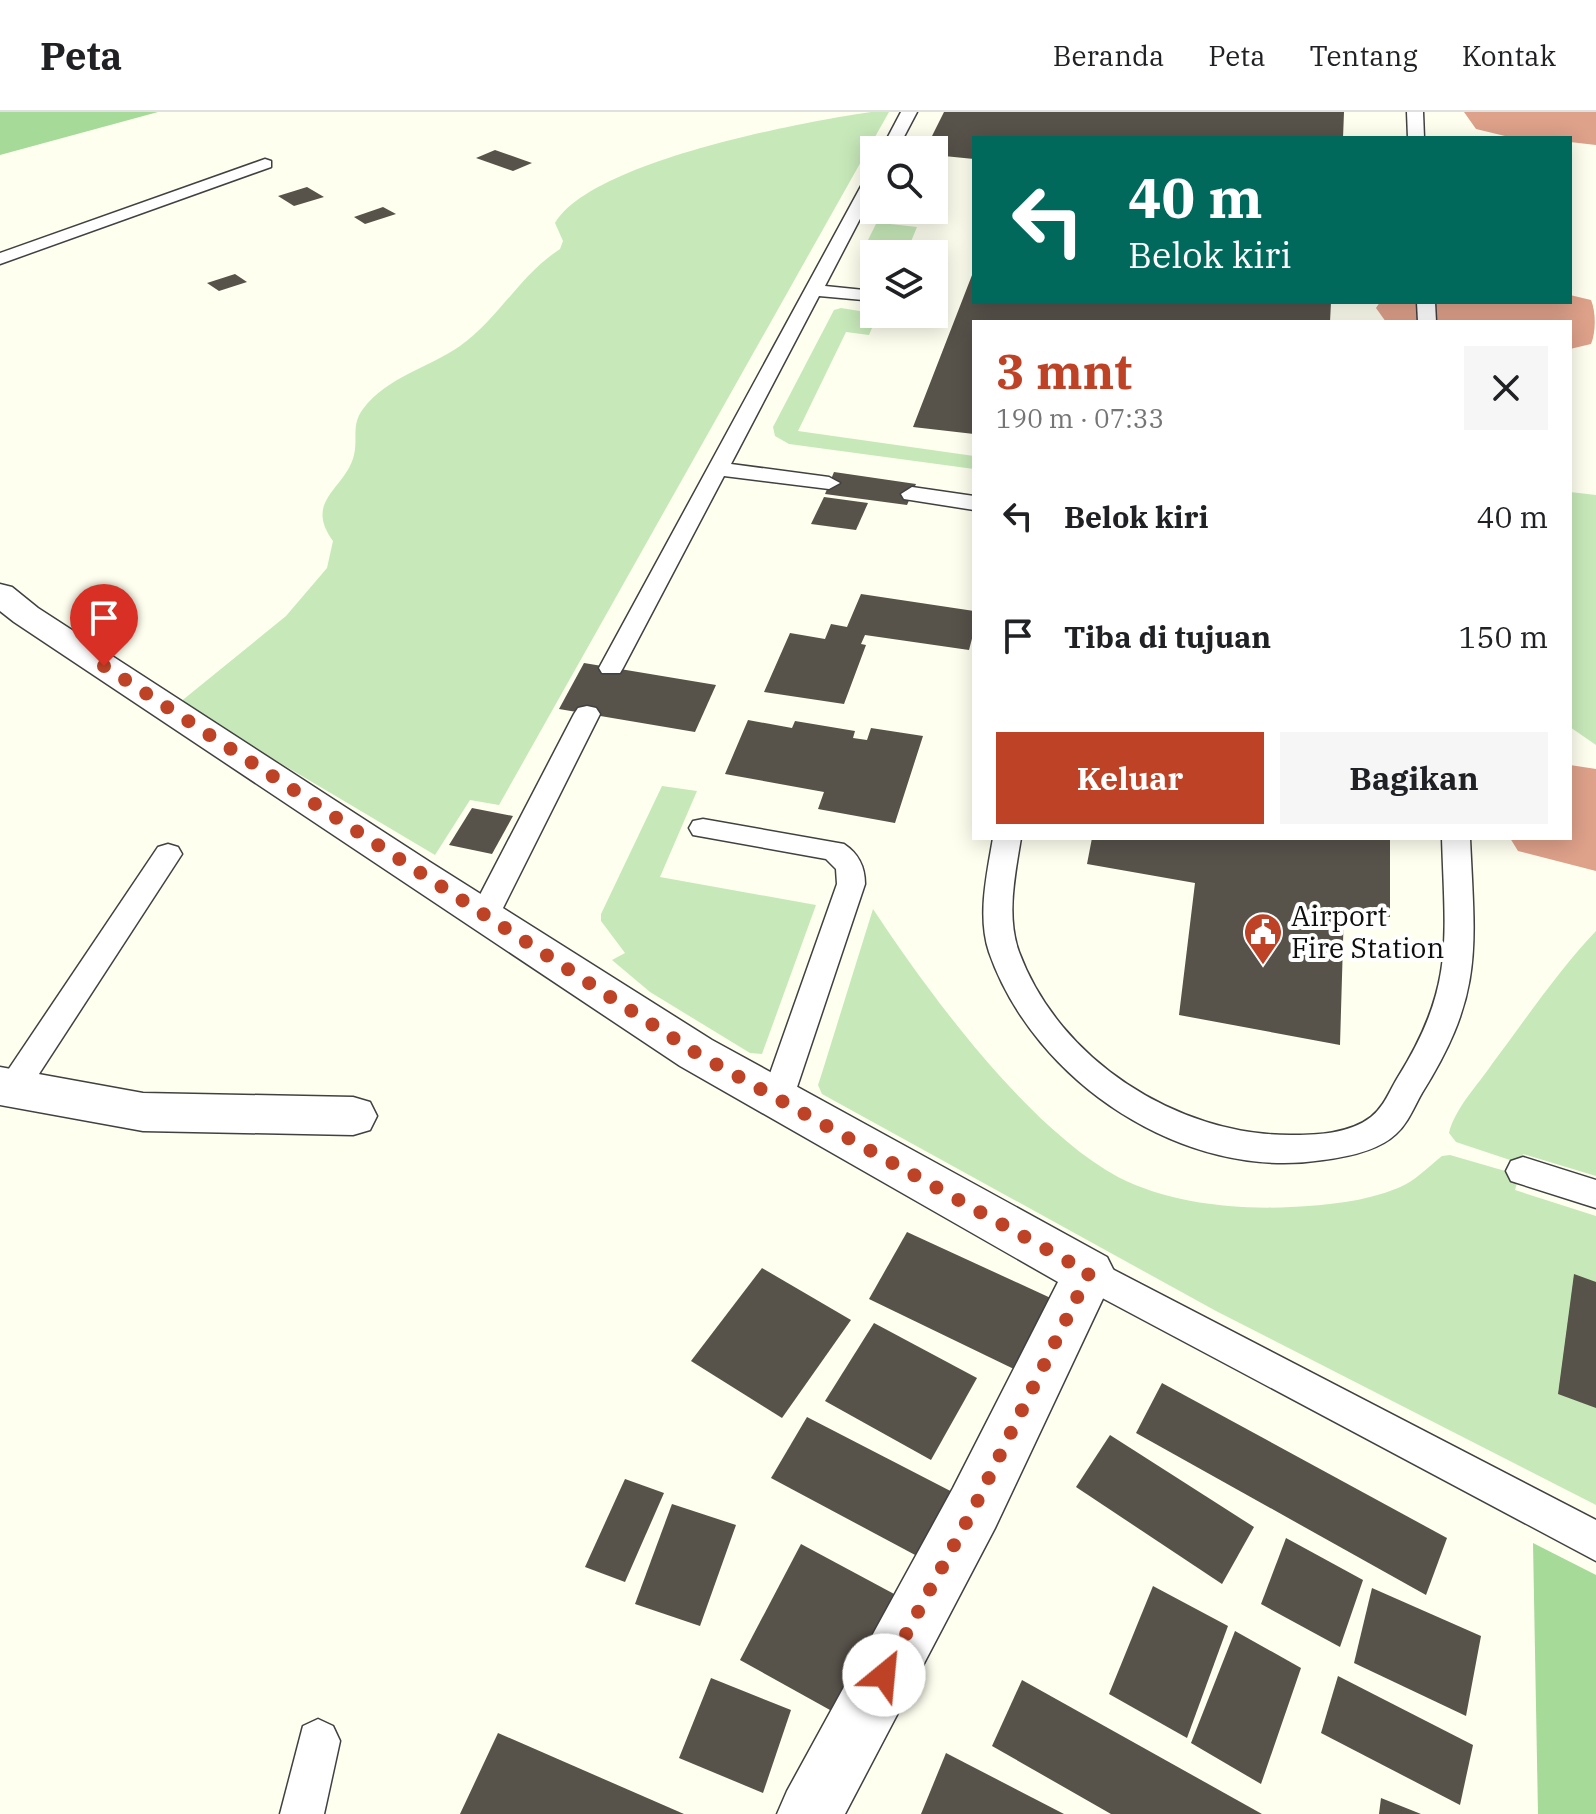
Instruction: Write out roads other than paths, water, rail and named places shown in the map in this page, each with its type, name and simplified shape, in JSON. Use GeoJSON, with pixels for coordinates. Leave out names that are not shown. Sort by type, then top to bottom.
{"type":"FeatureCollection","features":[{"type":"Feature","properties":{"kind":"street"},"geometry":{"type":"LineString","coordinates":[[9,615],[696,1053],[1089,1273],[974,1508],[810,1814]]}},
{"type":"Feature","properties":{"kind":"street"},"geometry":{"type":"LineString","coordinates":[[6,1087],[143,1112],[353,1116]]}},
{"type":"Feature","properties":{"kind":"lane"},"geometry":{"type":"LineString","coordinates":[[896,136],[909,112]]}},
{"type":"Feature","properties":{"kind":"lane"},"geometry":{"type":"LineString","coordinates":[[1415,112],[1416,136]]}},
{"type":"Feature","properties":{"kind":"lane"},"geometry":{"type":"LineString","coordinates":[[0,259],[265,164]]}},
{"type":"Feature","properties":{"kind":"lane"},"geometry":{"type":"LineString","coordinates":[[611,668],[860,203]]}},
{"type":"Feature","properties":{"kind":"lane"},"geometry":{"type":"LineString","coordinates":[[814,290],[860,295]]}},
{"type":"Feature","properties":{"kind":"lane"},"geometry":{"type":"LineString","coordinates":[[718,469],[829,483]]}},
{"type":"Feature","properties":{"kind":"lane"},"geometry":{"type":"LineString","coordinates":[[912,494],[972,503]]}},
{"type":"Feature","properties":{"kind":"lane"},"geometry":{"type":"LineString","coordinates":[[484,916],[587,714]]}},
{"type":"Feature","properties":{"kind":"lane"},"geometry":{"type":"LineString","coordinates":[[703,828],[834,851],[845,857],[852,870],[851,884],[777,1099]]}},
{"type":"Feature","properties":{"kind":"lane"},"geometry":{"type":"LineString","coordinates":[[1007,840],[997,905],[1003,949],[1020,991],[1057,1042],[1115,1092],[1164,1124],[1215,1142],[1277,1152],[1337,1146],[1383,1126],[1428,1060],[1447,1015],[1459,966],[1456,840]]}},
{"type":"Feature","properties":{"kind":"lane"},"geometry":{"type":"LineString","coordinates":[[6,1087],[168,854]]}},
{"type":"Feature","properties":{"kind":"lane"},"geometry":{"type":"LineString","coordinates":[[1523,1171],[1596,1194]]}},
{"type":"Feature","properties":{"kind":"lane"},"geometry":{"type":"LineString","coordinates":[[1089,1273],[1596,1541]]}},
{"type":"Feature","properties":{"kind":"lane"},"geometry":{"type":"LineString","coordinates":[[302,1814],[318,1741]]}},
{"type":"Feature","properties":{"kind":"place","name":"Airport Fire Station"},"geometry":{"type":"Point","coordinates":[1263,966]}}]}
